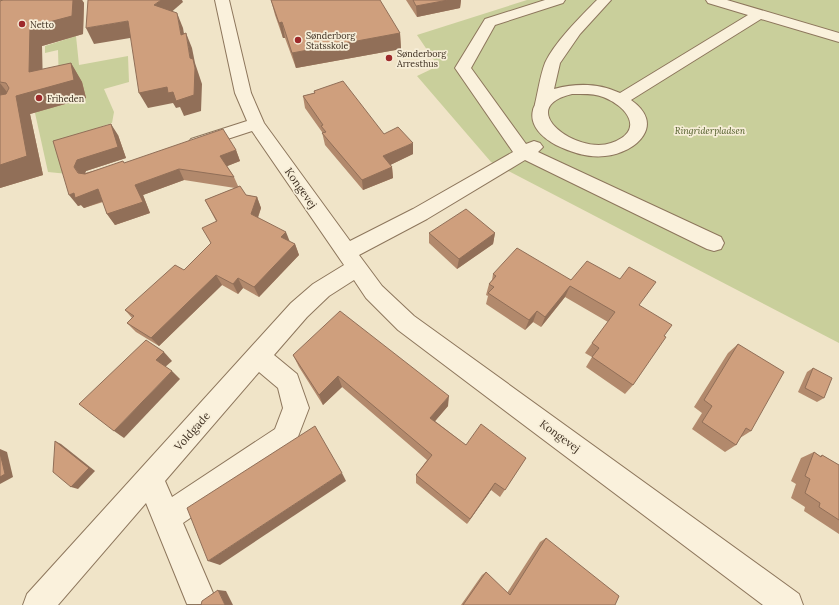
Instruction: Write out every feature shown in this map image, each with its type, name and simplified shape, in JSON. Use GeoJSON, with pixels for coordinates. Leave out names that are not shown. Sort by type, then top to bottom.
{"type":"FeatureCollection","features":[{"type":"Feature","properties":{"kind":"street","name":"Kongevej"},"geometry":{"type":"LineString","coordinates":[[222,0],[243,93],[256,124],[350,260],[374,292],[406,323],[788,605]]}},
{"type":"Feature","properties":{"kind":"street"},"geometry":{"type":"LineString","coordinates":[[558,0],[490,22],[464,68],[522,152],[714,243]]}},
{"type":"Feature","properties":{"kind":"street"},"geometry":{"type":"LineString","coordinates":[[543,103],[552,95],[572,89],[588,89],[607,93],[621,99],[634,110],[640,121],[638,135],[629,144],[612,150],[594,151],[569,145],[554,137],[543,125],[540,114],[553,63],[575,31],[604,0]]}},
{"type":"Feature","properties":{"kind":"street"},"geometry":{"type":"LineString","coordinates":[[713,0],[839,38]]}},
{"type":"Feature","properties":{"kind":"street"},"geometry":{"type":"LineString","coordinates":[[621,99],[759,14]]}},
{"type":"Feature","properties":{"kind":"street"},"geometry":{"type":"LineString","coordinates":[[182,148],[256,124]]}},
{"type":"Feature","properties":{"kind":"street"},"geometry":{"type":"LineString","coordinates":[[350,260],[420,214],[522,152],[554,137]]}},
{"type":"Feature","properties":{"kind":"street","name":"Voldgade"},"geometry":{"type":"LineString","coordinates":[[38,605],[299,310],[350,260]]}},
{"type":"Feature","properties":{"kind":"street"},"geometry":{"type":"LineString","coordinates":[[167,517],[285,438],[296,408],[288,382],[259,356]]}},
{"type":"Feature","properties":{"kind":"street"},"geometry":{"type":"LineString","coordinates":[[150,478],[198,593]]}},
{"type":"Feature","properties":{"kind":"green space","name":"Ringriderpladsen"},"geometry":{"type":"Polygon","coordinates":[[[527,0],[839,0],[839,343],[491,162],[417,76],[438,66],[417,35],[527,0]]]}},
{"type":"Feature","properties":{"kind":"green space"},"geometry":{"type":"Polygon","coordinates":[[[76,36],[79,65],[128,56],[129,82],[104,89],[114,112],[112,123],[94,129],[68,174],[48,172],[35,113],[59,85],[58,50],[45,53],[45,46],[76,36]]]}},
{"type":"Feature","properties":{"kind":"building"},"geometry":{"type":"Polygon","coordinates":[[[73,0],[72,16],[30,27],[29,72],[71,63],[74,80],[16,96],[27,156],[0,165],[0,95],[6,94],[9,88],[6,83],[0,82],[0,1],[73,0]]]}},
{"type":"Feature","properties":{"kind":"building"},"geometry":{"type":"Polygon","coordinates":[[[88,0],[161,0],[154,5],[177,13],[181,35],[186,33],[190,58],[193,59],[195,68],[194,95],[176,101],[173,92],[168,93],[167,87],[139,93],[128,21],[86,28],[88,0]]]}},
{"type":"Feature","properties":{"kind":"building"},"geometry":{"type":"Polygon","coordinates":[[[271,0],[380,0],[400,33],[292,53],[282,22],[279,23],[271,0]]]}},
{"type":"Feature","properties":{"kind":"building"},"geometry":{"type":"Polygon","coordinates":[[[413,0],[448,0],[416,6],[413,0]]]}},
{"type":"Feature","properties":{"kind":"building"},"geometry":{"type":"Polygon","coordinates":[[[343,81],[384,134],[398,127],[413,143],[383,156],[392,167],[362,180],[322,133],[326,132],[321,126],[323,125],[303,96],[315,93],[314,91],[343,81]]]}},
{"type":"Feature","properties":{"kind":"building"},"geometry":{"type":"Polygon","coordinates":[[[111,124],[118,147],[77,160],[74,167],[78,173],[85,174],[123,161],[124,163],[223,129],[236,150],[220,156],[234,177],[179,169],[135,185],[143,202],[107,214],[98,189],[75,198],[74,193],[69,195],[53,141],[111,124]]]}},
{"type":"Feature","properties":{"kind":"building"},"geometry":{"type":"Polygon","coordinates":[[[240,186],[246,195],[257,197],[251,214],[286,232],[281,237],[295,244],[254,287],[238,278],[233,284],[216,275],[151,338],[127,323],[134,316],[125,310],[175,265],[184,270],[211,243],[202,228],[217,221],[205,200],[240,186]]]}},
{"type":"Feature","properties":{"kind":"building"},"geometry":{"type":"Polygon","coordinates":[[[466,209],[495,233],[459,259],[429,233],[466,209]]]}},
{"type":"Feature","properties":{"kind":"building"},"geometry":{"type":"Polygon","coordinates":[[[517,248],[571,280],[587,261],[620,279],[629,267],[656,282],[639,305],[672,325],[664,336],[666,337],[633,385],[592,357],[599,348],[592,343],[615,312],[570,286],[545,317],[537,311],[529,320],[488,293],[494,287],[489,284],[496,276],[493,274],[517,248]]]}},
{"type":"Feature","properties":{"kind":"building"},"geometry":{"type":"Polygon","coordinates":[[[340,311],[449,396],[430,418],[466,445],[481,424],[526,458],[505,490],[495,483],[470,519],[416,475],[432,455],[338,376],[319,395],[293,355],[340,311]]]}},
{"type":"Feature","properties":{"kind":"building"},"geometry":{"type":"Polygon","coordinates":[[[146,340],[164,352],[156,360],[172,371],[114,431],[79,404],[146,340]]]}},
{"type":"Feature","properties":{"kind":"building"},"geometry":{"type":"Polygon","coordinates":[[[738,344],[784,372],[751,431],[746,428],[736,445],[702,422],[712,406],[704,400],[738,344]]]}},
{"type":"Feature","properties":{"kind":"building"},"geometry":{"type":"Polygon","coordinates":[[[813,368],[832,378],[824,398],[805,388],[813,368]]]}},
{"type":"Feature","properties":{"kind":"building"},"geometry":{"type":"Polygon","coordinates":[[[315,426],[342,473],[208,561],[187,508],[315,426]]]}},
{"type":"Feature","properties":{"kind":"building"},"geometry":{"type":"Polygon","coordinates":[[[55,441],[89,468],[71,487],[53,472],[55,441]]]}},
{"type":"Feature","properties":{"kind":"building"},"geometry":{"type":"Polygon","coordinates":[[[814,452],[821,457],[822,455],[839,465],[839,520],[819,507],[820,503],[805,493],[810,479],[805,476],[814,452]]]}},
{"type":"Feature","properties":{"kind":"building"},"geometry":{"type":"Polygon","coordinates":[[[0,453],[5,474],[0,477],[0,453]]]}},
{"type":"Feature","properties":{"kind":"building"},"geometry":{"type":"Polygon","coordinates":[[[546,538],[619,596],[615,605],[463,605],[486,572],[510,595],[546,538]]]}},
{"type":"Feature","properties":{"kind":"building"},"geometry":{"type":"Polygon","coordinates":[[[218,590],[225,605],[201,605],[202,601],[218,590]]]}},
{"type":"Feature","properties":{"kind":"place","name":"Netto"},"geometry":{"type":"Point","coordinates":[22,24]}},
{"type":"Feature","properties":{"kind":"place","name":"Sønderborg Statsskole"},"geometry":{"type":"Point","coordinates":[298,40]}},
{"type":"Feature","properties":{"kind":"place","name":"Sønderborg Arresthus"},"geometry":{"type":"Point","coordinates":[389,58]}},
{"type":"Feature","properties":{"kind":"place","name":"Friheden"},"geometry":{"type":"Point","coordinates":[39,98]}}]}
